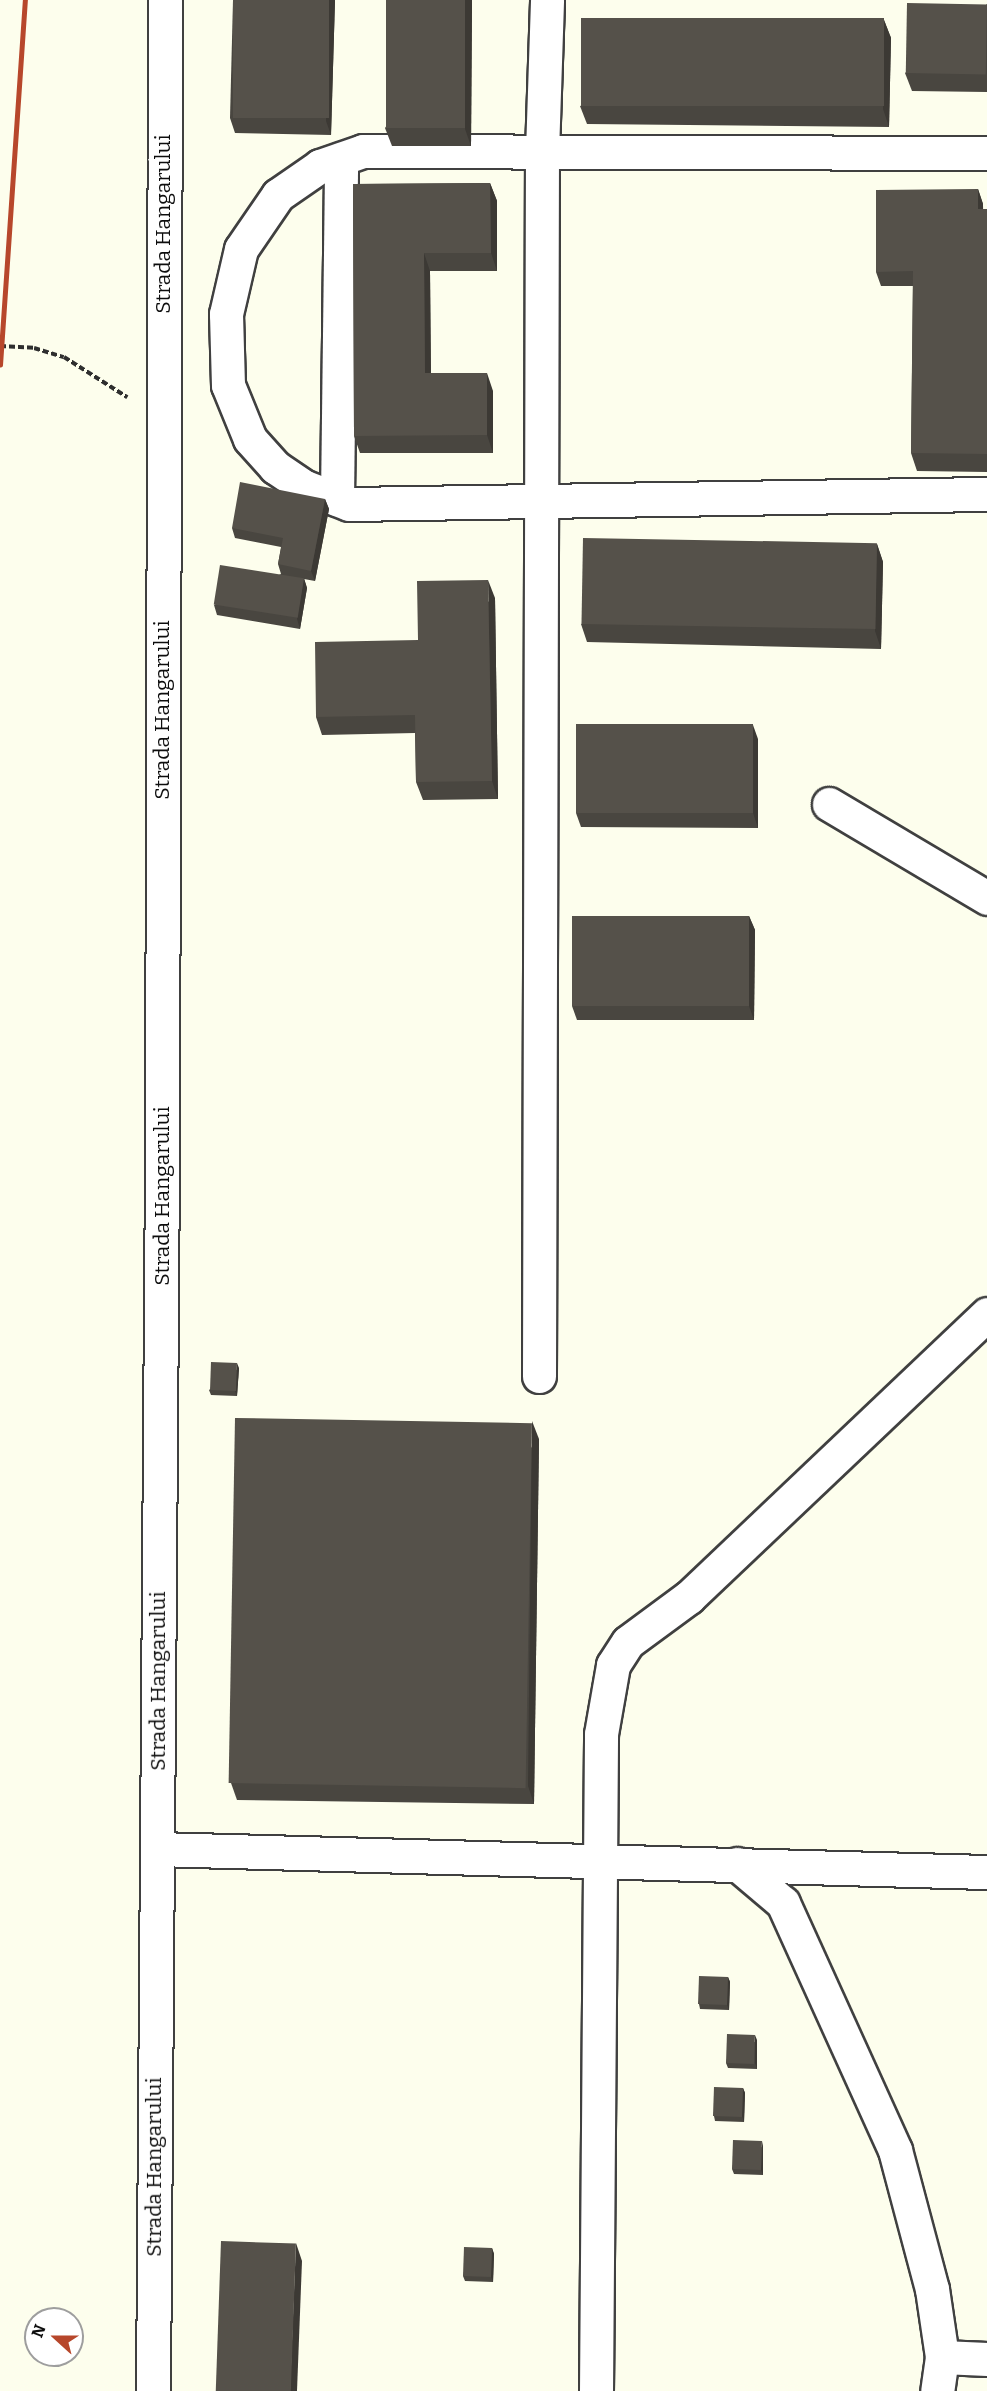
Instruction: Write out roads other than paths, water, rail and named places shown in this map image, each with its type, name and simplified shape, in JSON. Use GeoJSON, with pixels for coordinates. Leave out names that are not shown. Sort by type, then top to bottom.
{"type":"FeatureCollection","features":[{"type":"Feature","properties":{"kind":"street","name":"Strada Hangarului"},"geometry":{"type":"LineString","coordinates":[[153,2391],[162,1152],[162,422],[165,0]]}},
{"type":"Feature","properties":{"kind":"street"},"geometry":{"type":"LineString","coordinates":[[538,1376],[542,152],[547,0]]}},
{"type":"Feature","properties":{"kind":"street"},"geometry":{"type":"LineString","coordinates":[[987,153],[363,151],[320,166],[278,195],[241,249],[226,314],[228,385],[250,439],[276,467],[305,487],[349,504],[987,494]]}},
{"type":"Feature","properties":{"kind":"street"},"geometry":{"type":"LineString","coordinates":[[337,499],[341,159]]}},
{"type":"Feature","properties":{"kind":"street"},"geometry":{"type":"LineString","coordinates":[[829,804],[987,898]]}},
{"type":"Feature","properties":{"kind":"street"},"geometry":{"type":"LineString","coordinates":[[596,2391],[601,1734],[614,1665],[628,1642],[689,1597],[987,1314]]}},
{"type":"Feature","properties":{"kind":"street"},"geometry":{"type":"LineString","coordinates":[[157,1850],[601,1859],[987,1872]]}},
{"type":"Feature","properties":{"kind":"street"},"geometry":{"type":"LineString","coordinates":[[737,1864],[783,1903],[895,2150],[932,2289],[942,2357],[937,2391]]}},
{"type":"Feature","properties":{"kind":"street"},"geometry":{"type":"LineString","coordinates":[[942,2357],[987,2360]]}},
{"type":"Feature","properties":{"kind":"railway"},"geometry":{"type":"LineString","coordinates":[[0,365],[25,0]]}}]}
